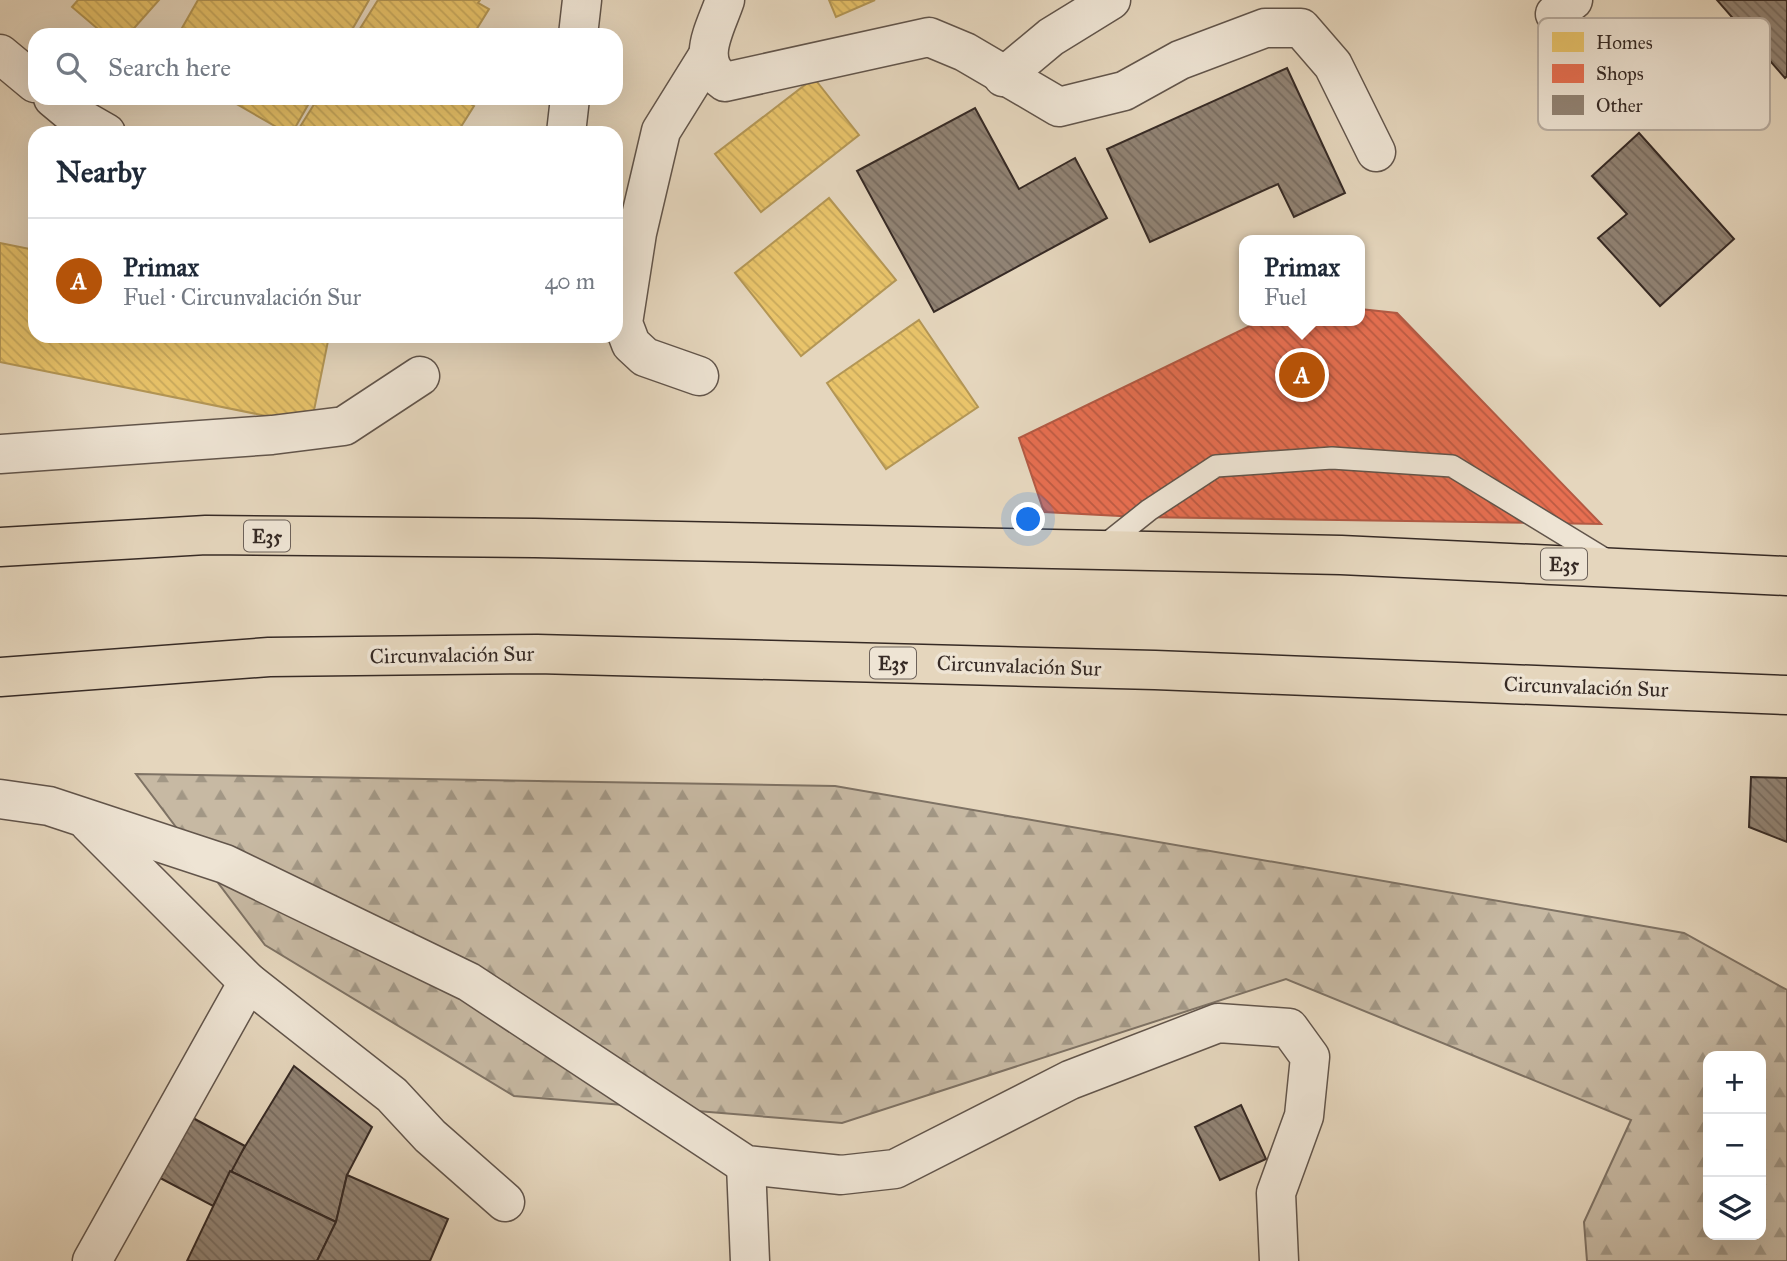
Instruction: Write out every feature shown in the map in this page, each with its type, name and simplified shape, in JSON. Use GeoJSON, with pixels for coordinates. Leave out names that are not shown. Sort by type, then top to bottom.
{"type":"FeatureCollection","features":[{"type":"Feature","properties":{"kind":"highway","name":"E35"},"geometry":{"type":"LineString","coordinates":[[0,547],[219,535],[1100,549],[1616,566],[1787,576]]}},
{"type":"Feature","properties":{"kind":"highway","name":"Circunvalación Sur"},"geometry":{"type":"LineString","coordinates":[[0,677],[269,657],[537,653],[1155,670],[1787,695]]}},
{"type":"Feature","properties":{"kind":"street"},"geometry":{"type":"LineString","coordinates":[[579,28],[582,0]]}},
{"type":"Feature","properties":{"kind":"street"},"geometry":{"type":"LineString","coordinates":[[699,376],[645,357],[631,344],[623,323],[637,233],[661,131],[707,57],[725,0]]}},
{"type":"Feature","properties":{"kind":"street"},"geometry":{"type":"LineString","coordinates":[[1003,77],[1051,37],[1111,0]]}},
{"type":"Feature","properties":{"kind":"street"},"geometry":{"type":"LineString","coordinates":[[707,57],[712,73],[725,82],[929,37],[965,52],[1003,77],[1059,107],[1124,91],[1180,60],[1265,27],[1301,28],[1333,65],[1376,152]]}},
{"type":"Feature","properties":{"kind":"street"},"geometry":{"type":"LineString","coordinates":[[0,54],[28,77]]}},
{"type":"Feature","properties":{"kind":"street"},"geometry":{"type":"LineString","coordinates":[[61,105],[94,126]]}},
{"type":"Feature","properties":{"kind":"street"},"geometry":{"type":"LineString","coordinates":[[567,126],[569,105]]}},
{"type":"Feature","properties":{"kind":"street"},"geometry":{"type":"LineString","coordinates":[[0,454],[168,440],[272,435],[344,426],[420,376]]}},
{"type":"Feature","properties":{"kind":"street"},"geometry":{"type":"LineString","coordinates":[[0,799],[49,806],[225,864],[469,982],[746,1165],[841,1175],[895,1169],[1070,1080],[1218,1023],[1289,1028],[1310,1057],[1304,1116],[1276,1193],[1279,1261]]}},
{"type":"Feature","properties":{"kind":"street"},"geometry":{"type":"LineString","coordinates":[[82,816],[248,982],[392,1095],[430,1136],[505,1202]]}},
{"type":"Feature","properties":{"kind":"street"},"geometry":{"type":"LineString","coordinates":[[92,1261],[248,982]]}},
{"type":"Feature","properties":{"kind":"street"},"geometry":{"type":"LineString","coordinates":[[746,1165],[750,1261]]}},
{"type":"Feature","properties":{"kind":"lane"},"geometry":{"type":"LineString","coordinates":[[1100,549],[1149,510],[1216,466],[1332,458],[1452,466],[1548,522],[1616,566]]}},
{"type":"Feature","properties":{"kind":"green space"},"geometry":{"type":"Polygon","coordinates":[[[136,774],[835,786],[1684,933],[1787,990],[1787,1261],[1587,1261],[1584,1222],[1631,1120],[1286,979],[842,1123],[514,1096],[265,945],[136,774]]]}},
{"type":"Feature","properties":{"kind":"building: Homes"},"geometry":{"type":"Polygon","coordinates":[[[78,0],[159,0],[134,28],[97,28],[72,7],[78,0]]]}},
{"type":"Feature","properties":{"kind":"building: Homes"},"geometry":{"type":"Polygon","coordinates":[[[198,0],[369,0],[353,28],[182,28],[198,0]]]}},
{"type":"Feature","properties":{"kind":"building: Homes"},"geometry":{"type":"Polygon","coordinates":[[[378,0],[480,0],[478,3],[489,9],[477,28],[360,28],[378,0]]]}},
{"type":"Feature","properties":{"kind":"building: Homes"},"geometry":{"type":"Polygon","coordinates":[[[829,0],[875,0],[836,17],[829,0]]]}},
{"type":"Feature","properties":{"kind":"building: Homes"},"geometry":{"type":"Polygon","coordinates":[[[814,78],[859,135],[761,212],[715,154],[814,78]]]}},
{"type":"Feature","properties":{"kind":"building: Homes"},"geometry":{"type":"Polygon","coordinates":[[[238,105],[308,105],[296,126],[275,126],[238,105]]]}},
{"type":"Feature","properties":{"kind":"building: Homes"},"geometry":{"type":"Polygon","coordinates":[[[314,105],[474,106],[461,126],[300,126],[314,105]]]}},
{"type":"Feature","properties":{"kind":"building: Homes"},"geometry":{"type":"Polygon","coordinates":[[[829,198],[896,280],[801,356],[735,273],[829,198]]]}},
{"type":"Feature","properties":{"kind":"building: Homes"},"geometry":{"type":"Polygon","coordinates":[[[0,243],[28,249],[28,343],[328,343],[311,425],[0,362],[0,243]]]}},
{"type":"Feature","properties":{"kind":"building: Homes"},"geometry":{"type":"Polygon","coordinates":[[[919,320],[978,407],[886,469],[827,383],[919,320]]]}},
{"type":"Feature","properties":{"kind":"building: Shops"},"geometry":{"type":"Polygon","coordinates":[[[1365,310],[1397,313],[1601,524],[1139,517],[1044,512],[1019,438],[1250,326],[1365,326],[1365,310]]]}},
{"type":"Feature","properties":{"kind":"building: Other"},"geometry":{"type":"Polygon","coordinates":[[[1717,0],[1787,0],[1785,78],[1770,61],[1770,18],[1733,18],[1717,0]]]}},
{"type":"Feature","properties":{"kind":"building: Other"},"geometry":{"type":"Polygon","coordinates":[[[1287,68],[1345,193],[1294,217],[1278,184],[1150,242],[1107,149],[1287,68]]]}},
{"type":"Feature","properties":{"kind":"building: Other"},"geometry":{"type":"Polygon","coordinates":[[[975,108],[1019,189],[1075,158],[1107,218],[934,312],[857,171],[975,108]]]}},
{"type":"Feature","properties":{"kind":"building: Other"},"geometry":{"type":"Polygon","coordinates":[[[1639,133],[1734,239],[1660,306],[1598,238],[1627,214],[1592,176],[1639,133]]]}},
{"type":"Feature","properties":{"kind":"building: Other"},"geometry":{"type":"Polygon","coordinates":[[[1751,777],[1787,778],[1787,842],[1749,827],[1751,777]]]}},
{"type":"Feature","properties":{"kind":"building: Other"},"geometry":{"type":"Polygon","coordinates":[[[294,1066],[372,1127],[347,1175],[336,1222],[230,1171],[294,1066]]]}},
{"type":"Feature","properties":{"kind":"building: Other"},"geometry":{"type":"Polygon","coordinates":[[[1241,1105],[1266,1159],[1220,1180],[1195,1127],[1241,1105]]]}},
{"type":"Feature","properties":{"kind":"building: Other"},"geometry":{"type":"Polygon","coordinates":[[[178,1110],[245,1146],[213,1206],[145,1170],[178,1110]]]}},
{"type":"Feature","properties":{"kind":"building: Other"},"geometry":{"type":"Polygon","coordinates":[[[230,1171],[336,1222],[317,1261],[187,1261],[230,1171]]]}},
{"type":"Feature","properties":{"kind":"building: Other"},"geometry":{"type":"Polygon","coordinates":[[[347,1175],[448,1219],[430,1261],[317,1261],[336,1222],[347,1175]]]}},
{"type":"Feature","properties":{"kind":"place","name":"Primax"},"geometry":{"type":"Point","coordinates":[1302,375]}}]}
